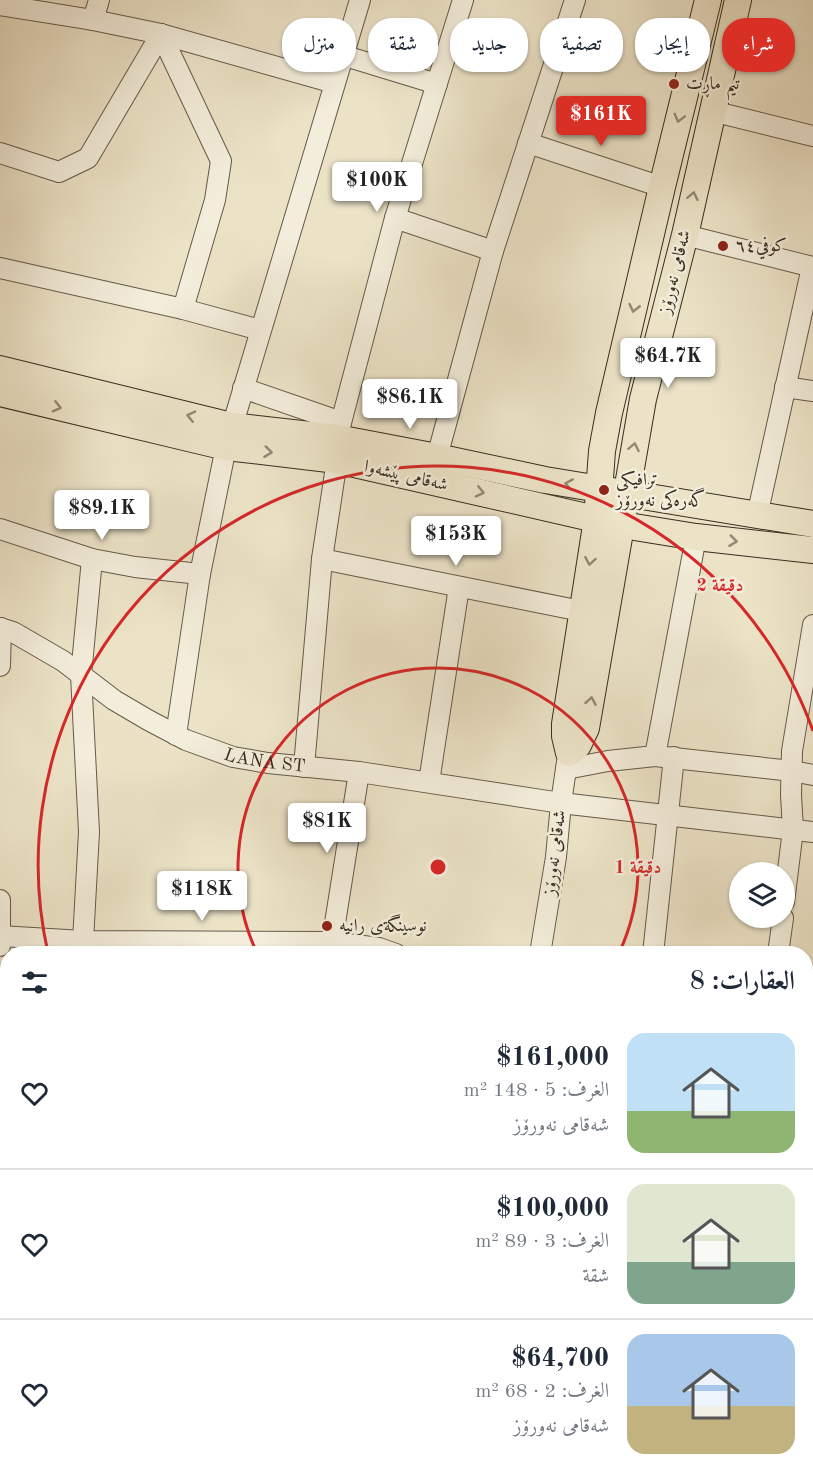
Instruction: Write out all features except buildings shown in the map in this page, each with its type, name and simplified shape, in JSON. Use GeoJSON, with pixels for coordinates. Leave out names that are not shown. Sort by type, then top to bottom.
{"type":"FeatureCollection","features":[{"type":"Feature","properties":{"kind":"main road","name":"شەقامی نەورۆز"},"geometry":{"type":"LineString","coordinates":[[567,761],[565,724],[597,519],[602,451],[609,413],[708,0]]}},
{"type":"Feature","properties":{"kind":"main road","name":"شەقامی نەورۆز"},"geometry":{"type":"LineString","coordinates":[[567,761],[586,728],[643,399],[685,235],[738,0]]}},
{"type":"Feature","properties":{"kind":"main road","name":"شەقامی پێشەوا"},"geometry":{"type":"LineString","coordinates":[[0,369],[229,436]]}},
{"type":"Feature","properties":{"kind":"main road","name":"شەقامی پێشەوا"},"geometry":{"type":"LineString","coordinates":[[0,393],[229,436],[338,440],[437,457],[545,480],[813,524]]}},
{"type":"Feature","properties":{"kind":"main road","name":"شەقامی پێشەوا"},"geometry":{"type":"LineString","coordinates":[[338,440],[622,525],[696,537],[813,550]]}},
{"type":"Feature","properties":{"kind":"street"},"geometry":{"type":"LineString","coordinates":[[93,20],[99,0]]}},
{"type":"Feature","properties":{"kind":"street"},"geometry":{"type":"LineString","coordinates":[[354,18],[360,0]]}},
{"type":"Feature","properties":{"kind":"street"},"geometry":{"type":"LineString","coordinates":[[304,766],[322,559],[338,440],[395,218],[463,0]]}},
{"type":"Feature","properties":{"kind":"street"},"geometry":{"type":"LineString","coordinates":[[437,457],[493,251],[575,0]]}},
{"type":"Feature","properties":{"kind":"street"},"geometry":{"type":"LineString","coordinates":[[0,5],[161,34],[334,83]]}},
{"type":"Feature","properties":{"kind":"street"},"geometry":{"type":"LineString","coordinates":[[0,153],[59,172],[88,158],[161,34]]}},
{"type":"Feature","properties":{"kind":"street"},"geometry":{"type":"LineString","coordinates":[[161,34],[221,161],[215,200],[183,309]]}},
{"type":"Feature","properties":{"kind":"street"},"geometry":{"type":"LineString","coordinates":[[356,59],[437,84]]}},
{"type":"Feature","properties":{"kind":"street"},"geometry":{"type":"LineString","coordinates":[[176,735],[200,574],[229,436],[337,72]]}},
{"type":"Feature","properties":{"kind":"street"},"geometry":{"type":"LineString","coordinates":[[712,111],[813,136]]}},
{"type":"Feature","properties":{"kind":"street"},"geometry":{"type":"LineString","coordinates":[[528,143],[662,187]]}},
{"type":"Feature","properties":{"kind":"street"},"geometry":{"type":"LineString","coordinates":[[395,218],[493,251]]}},
{"type":"Feature","properties":{"kind":"street"},"geometry":{"type":"LineString","coordinates":[[685,235],[812,267],[757,516]]}},
{"type":"Feature","properties":{"kind":"street"},"geometry":{"type":"LineString","coordinates":[[0,268],[183,309],[260,330]]}},
{"type":"Feature","properties":{"kind":"street"},"geometry":{"type":"LineString","coordinates":[[785,387],[813,391]]}},
{"type":"Feature","properties":{"kind":"street"},"geometry":{"type":"LineString","coordinates":[[243,388],[338,440]]}},
{"type":"Feature","properties":{"kind":"street"},"geometry":{"type":"LineString","coordinates":[[0,529],[92,559],[135,567],[200,574]]}},
{"type":"Feature","properties":{"kind":"street"},"geometry":{"type":"LineString","coordinates":[[654,946],[669,816],[665,757],[696,537]]}},
{"type":"Feature","properties":{"kind":"street"},"geometry":{"type":"LineString","coordinates":[[83,941],[89,832],[81,675],[92,559]]}},
{"type":"Feature","properties":{"kind":"street"},"geometry":{"type":"LineString","coordinates":[[322,559],[581,611]]}},
{"type":"Feature","properties":{"kind":"street"},"geometry":{"type":"LineString","coordinates":[[429,782],[459,587]]}},
{"type":"Feature","properties":{"kind":"street"},"geometry":{"type":"LineString","coordinates":[[789,862],[793,830],[792,751],[813,624]]}},
{"type":"Feature","properties":{"kind":"street"},"geometry":{"type":"LineString","coordinates":[[0,666],[1,628]]}},
{"type":"Feature","properties":{"kind":"street","name":"LANA ST"},"geometry":{"type":"LineString","coordinates":[[1,628],[13,632],[63,661],[114,700],[176,735],[233,757],[360,772],[561,803],[813,832]]}},
{"type":"Feature","properties":{"kind":"street"},"geometry":{"type":"LineString","coordinates":[[567,761],[665,757],[813,775]]}},
{"type":"Feature","properties":{"kind":"street","name":"شەقامی نەورۆز"},"geometry":{"type":"LineString","coordinates":[[541,946],[556,857],[567,761]]}},
{"type":"Feature","properties":{"kind":"street"},"geometry":{"type":"LineString","coordinates":[[344,946],[360,772]]}},
{"type":"Feature","properties":{"kind":"street"},"geometry":{"type":"LineString","coordinates":[[0,900],[0,939],[83,941],[150,946]]}},
{"type":"Feature","properties":{"kind":"street"},"geometry":{"type":"LineString","coordinates":[[779,946],[782,928]]}},
{"type":"Feature","properties":{"kind":"place","name":"تیم ماڕت"},"geometry":{"type":"Point","coordinates":[674,84]}},
{"type":"Feature","properties":{"kind":"place","name":"كوفي٦٤"},"geometry":{"type":"Point","coordinates":[723,246]}},
{"type":"Feature","properties":{"kind":"place","name":"ترافیکی گەرەکی نەورۆز"},"geometry":{"type":"Point","coordinates":[604,490]}},
{"type":"Feature","properties":{"kind":"place","name":"نوسينگةى رانيه"},"geometry":{"type":"Point","coordinates":[327,926]}}]}
